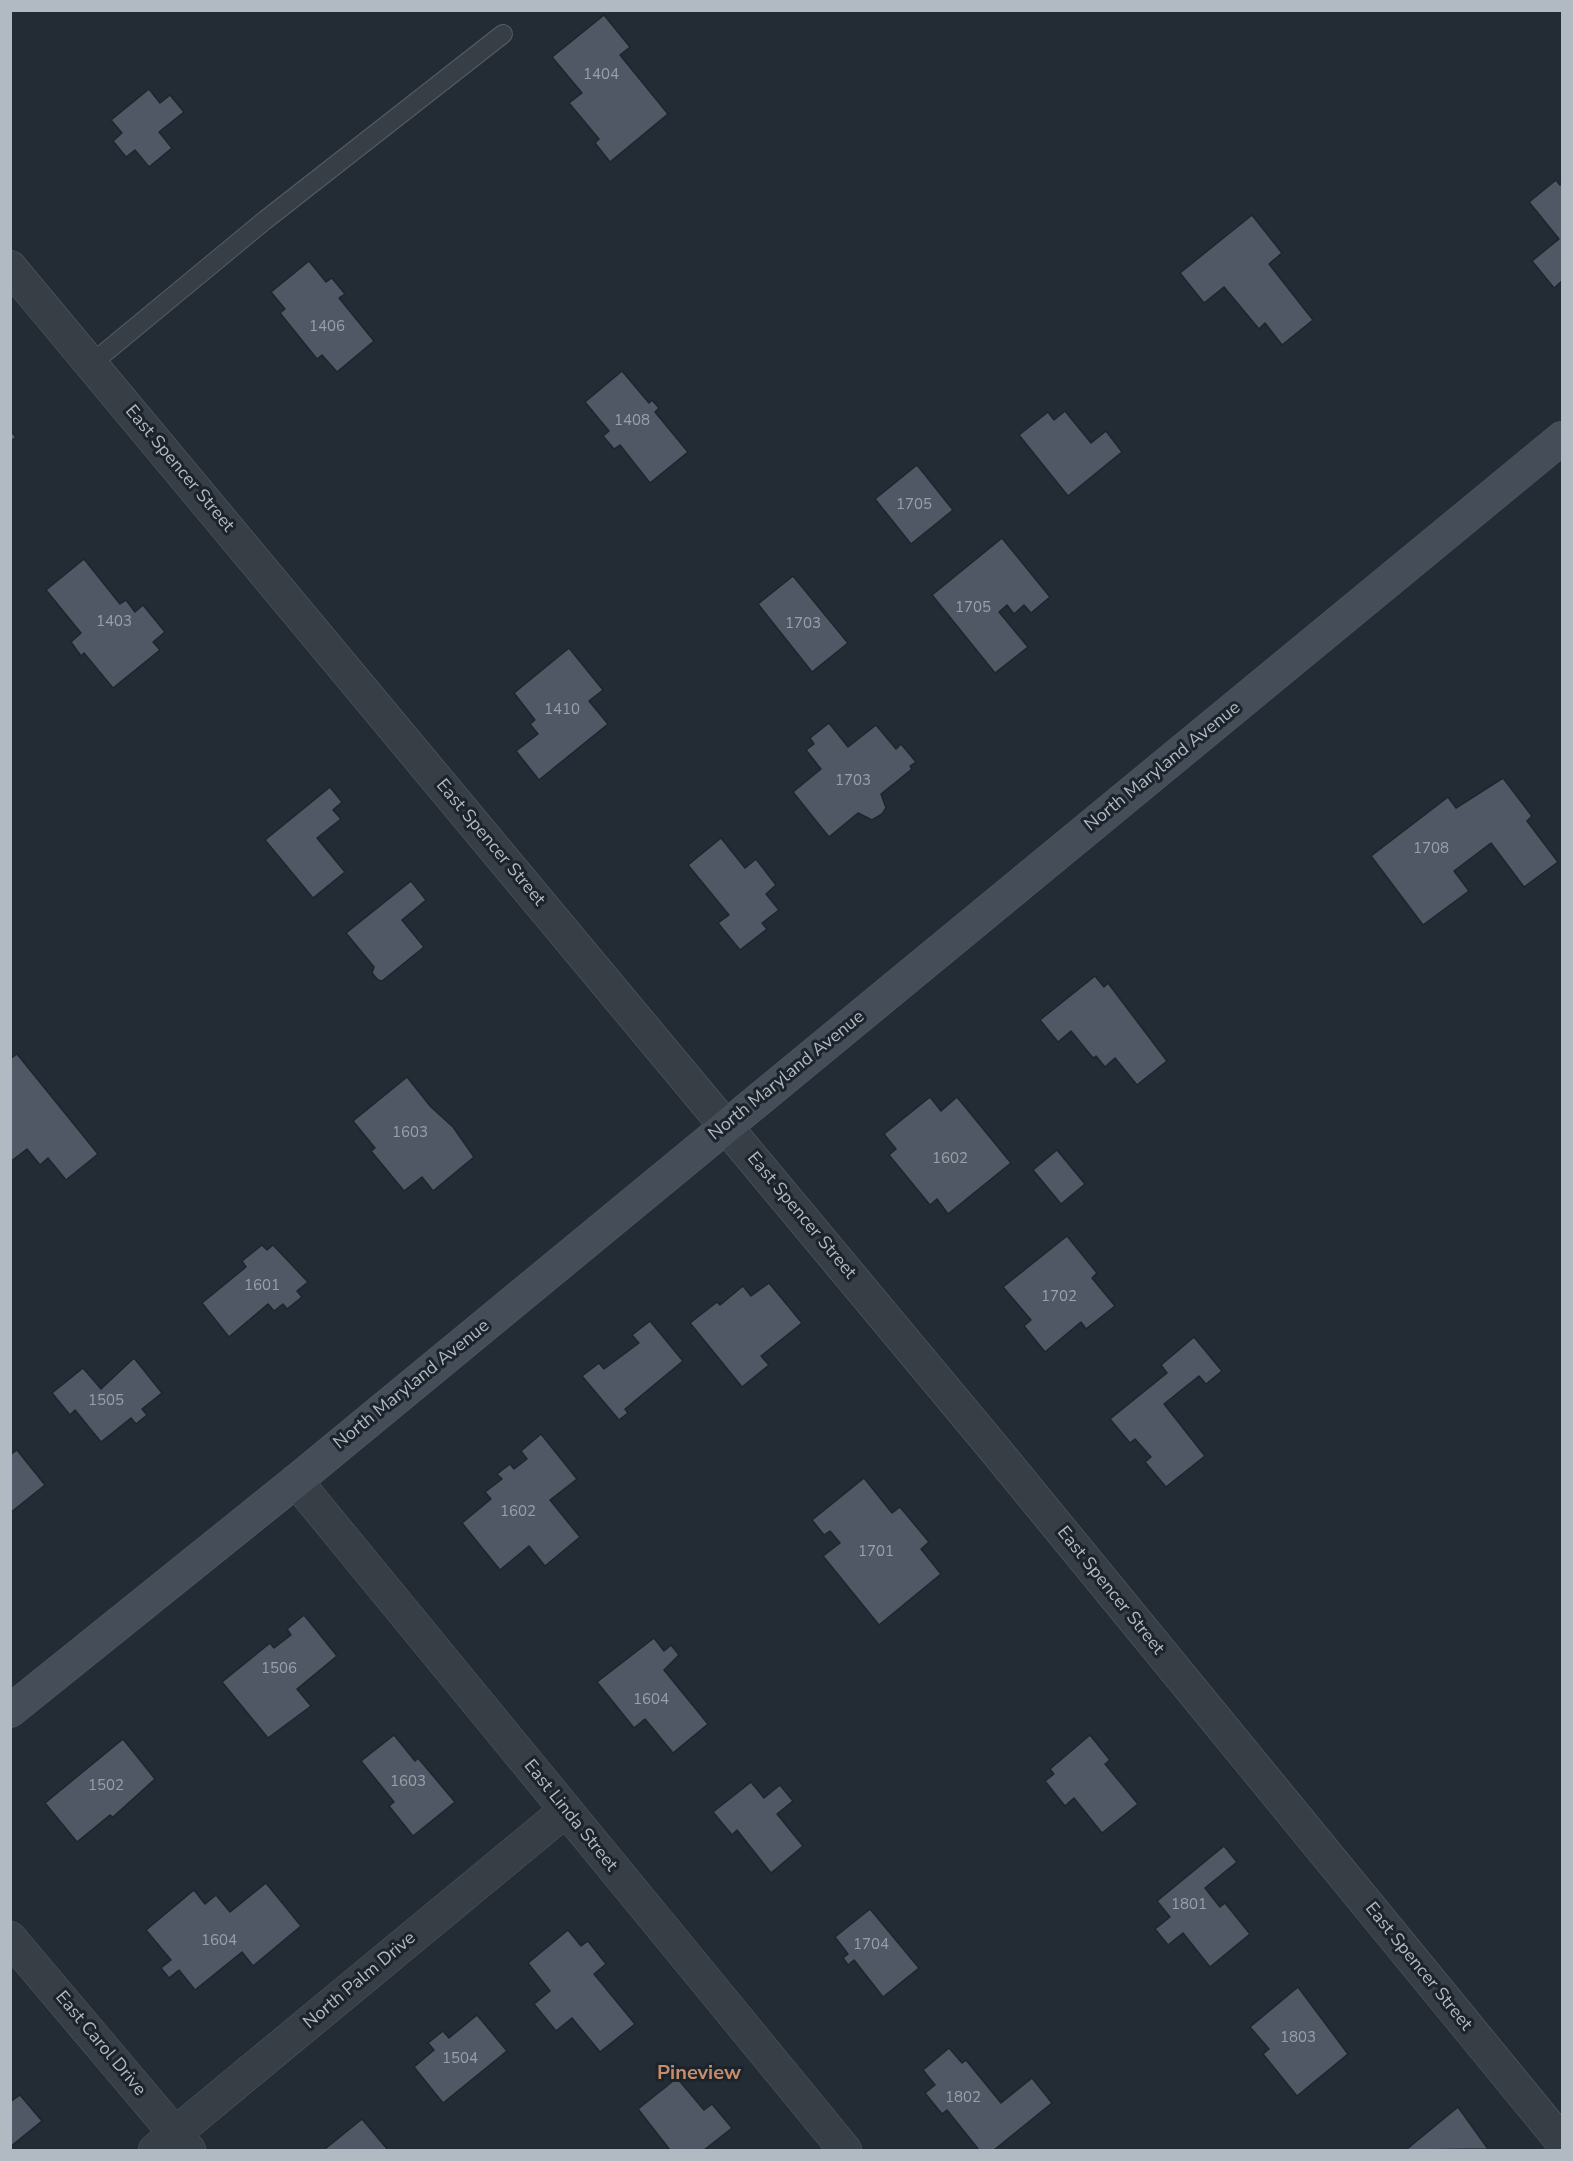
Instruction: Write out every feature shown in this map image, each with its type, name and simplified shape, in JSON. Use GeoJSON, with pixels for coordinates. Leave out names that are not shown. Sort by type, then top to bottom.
{"type":"FeatureCollection","features":[{"type":"Feature","properties":{"kind":"street","name":"East Spencer Street"},"geometry":{"type":"LineString","coordinates":[[10,267],[992,1446],[1563,2142]]}},
{"type":"Feature","properties":{"kind":"street","name":"North Maryland Avenue"},"geometry":{"type":"LineString","coordinates":[[10,1711],[296,1480],[1563,438]]}},
{"type":"Feature","properties":{"kind":"street","name":"East Linda Street"},"geometry":{"type":"LineString","coordinates":[[296,1480],[841,2149]]}},
{"type":"Feature","properties":{"kind":"street","name":"North Palm Drive"},"geometry":{"type":"LineString","coordinates":[[173,2145],[566,1811]]}},
{"type":"Feature","properties":{"kind":"street","name":"East Carol Drive"},"geometry":{"type":"LineString","coordinates":[[10,1938],[173,2145]]}},
{"type":"Feature","properties":{"kind":"lane"},"geometry":{"type":"LineString","coordinates":[[91,364],[264,221],[502,34]]}},
{"type":"Feature","properties":{"kind":"building"},"geometry":{"type":"Polygon","coordinates":[[[604,15],[630,47],[620,55],[668,114],[610,162],[595,143],[599,139],[569,103],[582,93],[552,57],[604,15]]]}},
{"type":"Feature","properties":{"kind":"building"},"geometry":{"type":"Polygon","coordinates":[[[149,89],[160,103],[170,95],[184,112],[159,132],[172,148],[149,167],[135,150],[126,157],[113,141],[122,133],[111,120],[149,89]]]}},
{"type":"Feature","properties":{"kind":"building"},"geometry":{"type":"Polygon","coordinates":[[[1556,180],[1560,185],[1562,183],[1562,281],[1554,288],[1532,261],[1559,239],[1529,202],[1556,180]]]}},
{"type":"Feature","properties":{"kind":"building"},"geometry":{"type":"Polygon","coordinates":[[[1252,215],[1282,253],[1269,264],[1313,320],[1282,345],[1265,323],[1259,329],[1224,287],[1204,303],[1180,273],[1252,215]]]}},
{"type":"Feature","properties":{"kind":"building"},"geometry":{"type":"Polygon","coordinates":[[[309,261],[326,282],[332,278],[345,294],[339,298],[374,341],[337,372],[322,355],[317,359],[280,313],[285,309],[271,292],[309,261]]]}},
{"type":"Feature","properties":{"kind":"building"},"geometry":{"type":"Polygon","coordinates":[[[622,371],[649,403],[652,400],[659,408],[655,412],[688,452],[650,483],[620,445],[614,449],[603,436],[609,431],[585,402],[622,371]]]}},
{"type":"Feature","properties":{"kind":"building"},"geometry":{"type":"Polygon","coordinates":[[[1065,411],[1091,443],[1106,431],[1122,452],[1068,496],[1019,435],[1048,412],[1054,420],[1065,411]]]}},
{"type":"Feature","properties":{"kind":"building"},"geometry":{"type":"Polygon","coordinates":[[[10,430],[16,437],[10,442],[10,430]]]}},
{"type":"Feature","properties":{"kind":"building"},"geometry":{"type":"Polygon","coordinates":[[[917,465],[953,510],[911,544],[875,499],[917,465]]]}},
{"type":"Feature","properties":{"kind":"building"},"geometry":{"type":"Polygon","coordinates":[[[1002,538],[1050,597],[1031,613],[1024,605],[1014,614],[1007,605],[999,612],[1028,647],[995,673],[932,595],[1002,538]]]}},
{"type":"Feature","properties":{"kind":"building"},"geometry":{"type":"Polygon","coordinates":[[[84,559],[120,604],[126,600],[135,612],[143,605],[165,632],[153,642],[160,650],[113,688],[84,653],[81,656],[71,642],[81,633],[46,590],[84,559]]]}},
{"type":"Feature","properties":{"kind":"building"},"geometry":{"type":"Polygon","coordinates":[[[793,576],[848,643],[812,672],[758,604],[793,576]]]}},
{"type":"Feature","properties":{"kind":"building"},"geometry":{"type":"Polygon","coordinates":[[[569,648],[603,690],[589,701],[608,724],[539,780],[516,751],[538,734],[530,724],[535,720],[514,693],[569,648]]]}},
{"type":"Feature","properties":{"kind":"building"},"geometry":{"type":"Polygon","coordinates":[[[829,723],[848,747],[876,725],[896,749],[901,744],[916,762],[910,766],[912,769],[881,794],[886,808],[882,814],[872,820],[858,813],[829,837],[793,792],[821,769],[806,750],[814,744],[810,738],[829,723]]]}},
{"type":"Feature","properties":{"kind":"building"},"geometry":{"type":"Polygon","coordinates":[[[1503,778],[1532,816],[1527,821],[1558,862],[1524,887],[1491,843],[1454,871],[1469,891],[1423,925],[1371,856],[1448,797],[1456,808],[1503,778]]]}},
{"type":"Feature","properties":{"kind":"building"},"geometry":{"type":"Polygon","coordinates":[[[330,787],[342,802],[333,810],[341,819],[317,838],[345,872],[313,898],[265,840],[330,787]]]}},
{"type":"Feature","properties":{"kind":"building"},"geometry":{"type":"Polygon","coordinates":[[[721,838],[745,868],[756,859],[776,885],[766,894],[779,910],[762,923],[767,929],[740,950],[718,923],[729,915],[688,865],[721,838]]]}},
{"type":"Feature","properties":{"kind":"building"},"geometry":{"type":"Polygon","coordinates":[[[411,881],[426,900],[402,920],[424,947],[382,981],[378,980],[372,973],[374,967],[346,933],[411,881]]]}},
{"type":"Feature","properties":{"kind":"building"},"geometry":{"type":"Polygon","coordinates":[[[1095,976],[1104,987],[1108,983],[1167,1061],[1137,1085],[1115,1058],[1105,1067],[1096,1056],[1093,1058],[1071,1031],[1058,1042],[1040,1020],[1095,976]]]}},
{"type":"Feature","properties":{"kind":"building"},"geometry":{"type":"Polygon","coordinates":[[[17,1054],[98,1154],[66,1180],[48,1158],[40,1165],[27,1149],[10,1162],[10,1059],[17,1054]]]}},
{"type":"Feature","properties":{"kind":"building"},"geometry":{"type":"Polygon","coordinates":[[[407,1077],[431,1107],[453,1127],[474,1157],[433,1191],[422,1177],[404,1191],[371,1151],[375,1148],[353,1121],[407,1077]]]}},
{"type":"Feature","properties":{"kind":"building"},"geometry":{"type":"Polygon","coordinates":[[[930,1097],[941,1111],[957,1097],[1011,1163],[948,1214],[937,1199],[930,1205],[889,1155],[896,1149],[884,1134],[930,1097]]]}},
{"type":"Feature","properties":{"kind":"building"},"geometry":{"type":"Polygon","coordinates":[[[1057,1150],[1085,1184],[1061,1204],[1033,1170],[1057,1150]]]}},
{"type":"Feature","properties":{"kind":"building"},"geometry":{"type":"Polygon","coordinates":[[[1067,1236],[1097,1273],[1092,1278],[1115,1306],[1086,1329],[1081,1322],[1045,1352],[1024,1326],[1031,1320],[1003,1287],[1067,1236]]]}},
{"type":"Feature","properties":{"kind":"building"},"geometry":{"type":"Polygon","coordinates":[[[262,1245],[267,1250],[273,1245],[308,1282],[297,1291],[302,1297],[287,1309],[283,1304],[274,1311],[268,1304],[229,1337],[202,1303],[246,1267],[242,1261],[262,1245]]]}},
{"type":"Feature","properties":{"kind":"building"},"geometry":{"type":"Polygon","coordinates":[[[769,1283],[802,1323],[761,1356],[769,1365],[742,1387],[690,1323],[717,1302],[720,1305],[743,1286],[751,1296],[769,1283]]]}},
{"type":"Feature","properties":{"kind":"building"},"geometry":{"type":"Polygon","coordinates":[[[650,1321],[683,1361],[625,1409],[628,1413],[619,1420],[582,1376],[599,1363],[604,1369],[639,1343],[632,1335],[650,1321]]]}},
{"type":"Feature","properties":{"kind":"building"},"geometry":{"type":"Polygon","coordinates":[[[1194,1337],[1222,1371],[1206,1384],[1199,1376],[1164,1404],[1205,1456],[1166,1487],[1145,1462],[1151,1457],[1135,1439],[1130,1443],[1110,1419],[1167,1373],[1161,1365],[1194,1337]]]}},
{"type":"Feature","properties":{"kind":"building"},"geometry":{"type":"Polygon","coordinates":[[[134,1358],[162,1393],[142,1409],[147,1415],[136,1424],[131,1418],[101,1442],[75,1410],[70,1415],[52,1393],[83,1368],[101,1389],[134,1358]]]}},
{"type":"Feature","properties":{"kind":"building"},"geometry":{"type":"Polygon","coordinates":[[[541,1434],[577,1479],[550,1500],[580,1537],[545,1566],[529,1546],[500,1570],[462,1523],[491,1499],[485,1492],[502,1479],[497,1474],[510,1464],[514,1469],[527,1459],[521,1451],[541,1434]]]}},
{"type":"Feature","properties":{"kind":"building"},"geometry":{"type":"Polygon","coordinates":[[[17,1450],[45,1485],[10,1513],[10,1455],[17,1450]]]}},
{"type":"Feature","properties":{"kind":"building"},"geometry":{"type":"Polygon","coordinates":[[[864,1478],[892,1513],[900,1507],[929,1542],[921,1549],[941,1574],[879,1625],[823,1556],[840,1543],[830,1531],[824,1535],[812,1520],[864,1478]]]}},
{"type":"Feature","properties":{"kind":"building"},"geometry":{"type":"Polygon","coordinates":[[[304,1615],[337,1656],[297,1689],[311,1706],[268,1738],[222,1682],[270,1643],[274,1648],[291,1635],[287,1629],[304,1615]]]}},
{"type":"Feature","properties":{"kind":"building"},"geometry":{"type":"Polygon","coordinates":[[[654,1638],[664,1651],[671,1645],[679,1655],[664,1670],[708,1724],[673,1753],[645,1719],[634,1728],[597,1682],[654,1638]]]}},
{"type":"Feature","properties":{"kind":"building"},"geometry":{"type":"Polygon","coordinates":[[[394,1735],[415,1761],[418,1758],[455,1802],[413,1836],[389,1806],[394,1802],[361,1761],[394,1735]]]}},
{"type":"Feature","properties":{"kind":"building"},"geometry":{"type":"Polygon","coordinates":[[[1090,1735],[1110,1760],[1105,1764],[1138,1804],[1102,1833],[1074,1798],[1065,1806],[1045,1781],[1054,1774],[1050,1769],[1090,1735]]]}},
{"type":"Feature","properties":{"kind":"building"},"geometry":{"type":"Polygon","coordinates":[[[123,1739],[155,1779],[113,1817],[110,1815],[77,1842],[45,1803],[123,1739]]]}},
{"type":"Feature","properties":{"kind":"building"},"geometry":{"type":"Polygon","coordinates":[[[751,1782],[764,1798],[780,1785],[793,1801],[777,1814],[803,1846],[771,1873],[737,1830],[732,1835],[713,1812],[751,1782]]]}},
{"type":"Feature","properties":{"kind":"building"},"geometry":{"type":"Polygon","coordinates":[[[1224,1846],[1237,1862],[1205,1888],[1220,1907],[1225,1903],[1250,1934],[1210,1967],[1183,1933],[1168,1945],[1155,1929],[1170,1917],[1157,1901],[1224,1846]]]}},
{"type":"Feature","properties":{"kind":"building"},"geometry":{"type":"Polygon","coordinates":[[[266,1883],[301,1926],[253,1966],[242,1952],[195,1990],[179,1970],[169,1978],[161,1968],[171,1960],[146,1930],[194,1890],[205,1904],[216,1895],[230,1912],[266,1883]]]}},
{"type":"Feature","properties":{"kind":"building"},"geometry":{"type":"Polygon","coordinates":[[[870,1909],[919,1968],[883,1997],[854,1960],[848,1965],[843,1958],[848,1954],[835,1937],[870,1909]]]}},
{"type":"Feature","properties":{"kind":"building"},"geometry":{"type":"Polygon","coordinates":[[[568,1930],[581,1946],[588,1941],[606,1964],[594,1974],[635,2024],[600,2052],[572,2018],[556,2031],[534,2004],[550,1991],[528,1963],[568,1930]]]}},
{"type":"Feature","properties":{"kind":"building"},"geometry":{"type":"Polygon","coordinates":[[[1298,1987],[1348,2054],[1297,2096],[1263,2054],[1269,2049],[1250,2027],[1298,1987]]]}},
{"type":"Feature","properties":{"kind":"building"},"geometry":{"type":"Polygon","coordinates":[[[477,2015],[507,2051],[443,2103],[414,2067],[434,2050],[428,2043],[443,2031],[449,2038],[477,2015]]]}},
{"type":"Feature","properties":{"kind":"building"},"geometry":{"type":"Polygon","coordinates":[[[949,2048],[962,2063],[966,2060],[1001,2103],[1032,2078],[1052,2103],[994,2150],[979,2150],[947,2110],[942,2114],[925,2093],[935,2085],[923,2070],[949,2048]]]}},
{"type":"Feature","properties":{"kind":"building"},"geometry":{"type":"Polygon","coordinates":[[[677,2078],[704,2110],[712,2104],[732,2128],[704,2150],[670,2150],[638,2109],[677,2078]]]}},
{"type":"Feature","properties":{"kind":"building"},"geometry":{"type":"Polygon","coordinates":[[[20,2095],[42,2121],[10,2147],[10,2102],[20,2095]]]}},
{"type":"Feature","properties":{"kind":"building"},"geometry":{"type":"Polygon","coordinates":[[[1458,2107],[1488,2149],[1407,2149],[1458,2107]]]}},
{"type":"Feature","properties":{"kind":"building"},"geometry":{"type":"Polygon","coordinates":[[[362,2119],[388,2150],[325,2149],[362,2119]]]}},
{"type":"Feature","properties":{"kind":"district","name":"Pineview"},"geometry":{"type":"Point","coordinates":[699,2074]}}]}
